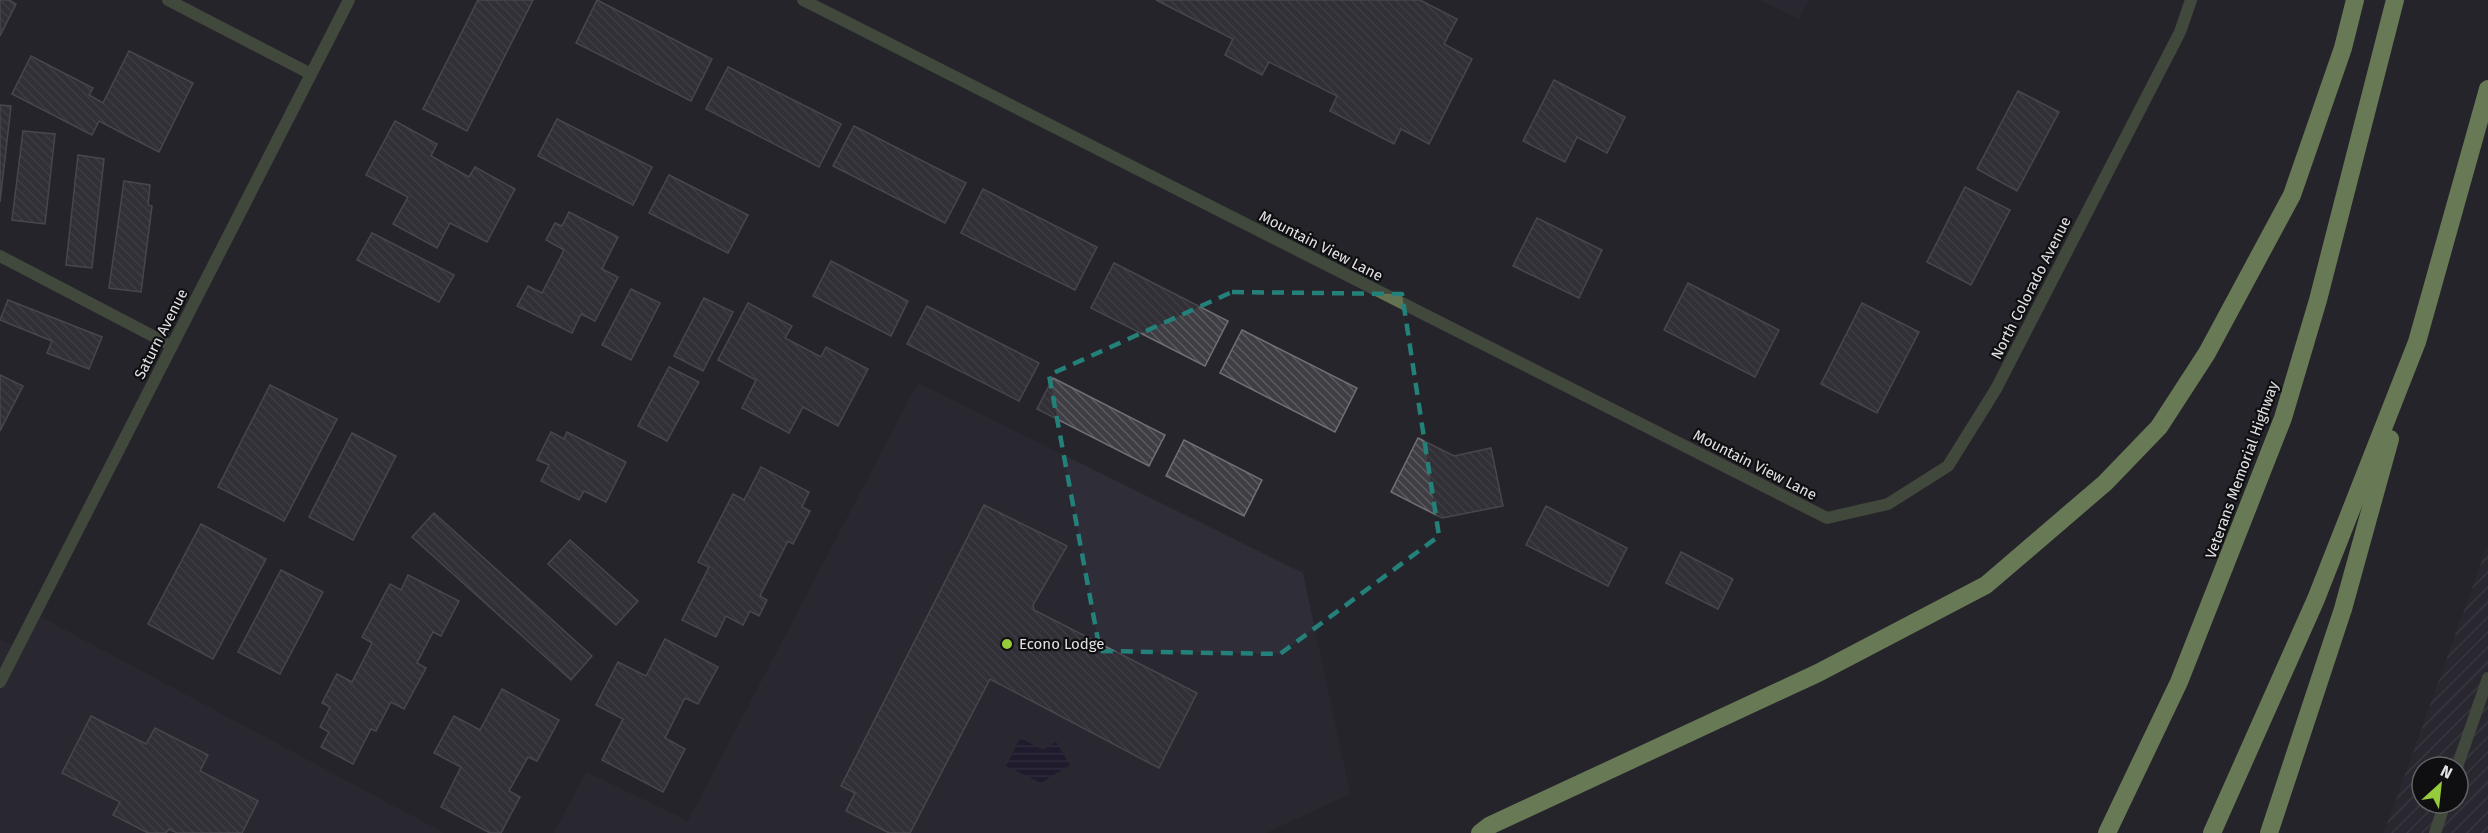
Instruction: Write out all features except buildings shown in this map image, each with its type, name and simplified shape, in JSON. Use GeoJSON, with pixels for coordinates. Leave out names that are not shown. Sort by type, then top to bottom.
{"type":"FeatureCollection","features":[{"type":"Feature","properties":{"kind":"highway"},"geometry":{"type":"LineString","coordinates":[[1480,833],[1818,673],[1986,585],[2105,483],[2165,417],[2207,353],[2287,205],[2343,48],[2355,0]]}},
{"type":"Feature","properties":{"kind":"highway","name":"Veterans Memorial Highway"},"geometry":{"type":"LineString","coordinates":[[2107,833],[2179,682],[2283,418],[2318,300],[2395,0]]}},
{"type":"Feature","properties":{"kind":"highway"},"geometry":{"type":"LineString","coordinates":[[2269,833],[2343,609],[2488,89]]}},
{"type":"Feature","properties":{"kind":"highway"},"geometry":{"type":"LineString","coordinates":[[2212,833],[2316,599],[2417,342]]}},
{"type":"Feature","properties":{"kind":"street"},"geometry":{"type":"LineString","coordinates":[[168,0],[311,74]]}},
{"type":"Feature","properties":{"kind":"street","name":"Saturn Avenue"},"geometry":{"type":"LineString","coordinates":[[0,682],[349,0]]}},
{"type":"Feature","properties":{"kind":"street","name":"Mountain View Lane"},"geometry":{"type":"LineString","coordinates":[[802,0],[1827,518]]}},
{"type":"Feature","properties":{"kind":"street","name":"North Colorado Avenue"},"geometry":{"type":"LineString","coordinates":[[1827,518],[1888,504],[1948,466],[2007,368],[2180,32],[2191,0]]}},
{"type":"Feature","properties":{"kind":"street"},"geometry":{"type":"LineString","coordinates":[[0,256],[172,346]]}},
{"type":"Feature","properties":{"kind":"street"},"geometry":{"type":"LineString","coordinates":[[2461,755],[2488,678]]}},
{"type":"Feature","properties":{"kind":"street"},"geometry":{"type":"LineString","coordinates":[[2435,833],[2441,815]]}},
{"type":"Feature","properties":{"kind":"highlighted area"},"geometry":{"type":"Polygon","coordinates":[[[1232,292],[1402,294],[1439,536],[1280,654],[1100,651],[1049,375],[1232,292]]]}},
{"type":"Feature","properties":{"kind":"shaded area"},"geometry":{"type":"Polygon","coordinates":[[[1760,0],[1809,0],[1799,19],[1760,0]]]}},
{"type":"Feature","properties":{"kind":"shaded area"},"geometry":{"type":"Polygon","coordinates":[[[918,383],[1303,573],[1350,794],[1265,833],[554,833],[586,772],[688,821],[918,383]]]}},
{"type":"Feature","properties":{"kind":"shaded area"},"geometry":{"type":"Polygon","coordinates":[[[2488,544],[2488,833],[2384,833],[2410,761],[2410,815],[2470,815],[2470,755],[2412,755],[2488,544]]]}},
{"type":"Feature","properties":{"kind":"shaded area"},"geometry":{"type":"Polygon","coordinates":[[[35,614],[444,833],[0,833],[0,639],[17,648],[35,614]]]}},
{"type":"Feature","properties":{"kind":"shaded area"},"geometry":{"type":"Polygon","coordinates":[[[1020,738],[1043,750],[1056,742],[1070,765],[1041,783],[1006,766],[1020,738]]]}},
{"type":"Feature","properties":{"kind":"place","name":"Econo Lodge"},"geometry":{"type":"Point","coordinates":[1007,644]}}]}
